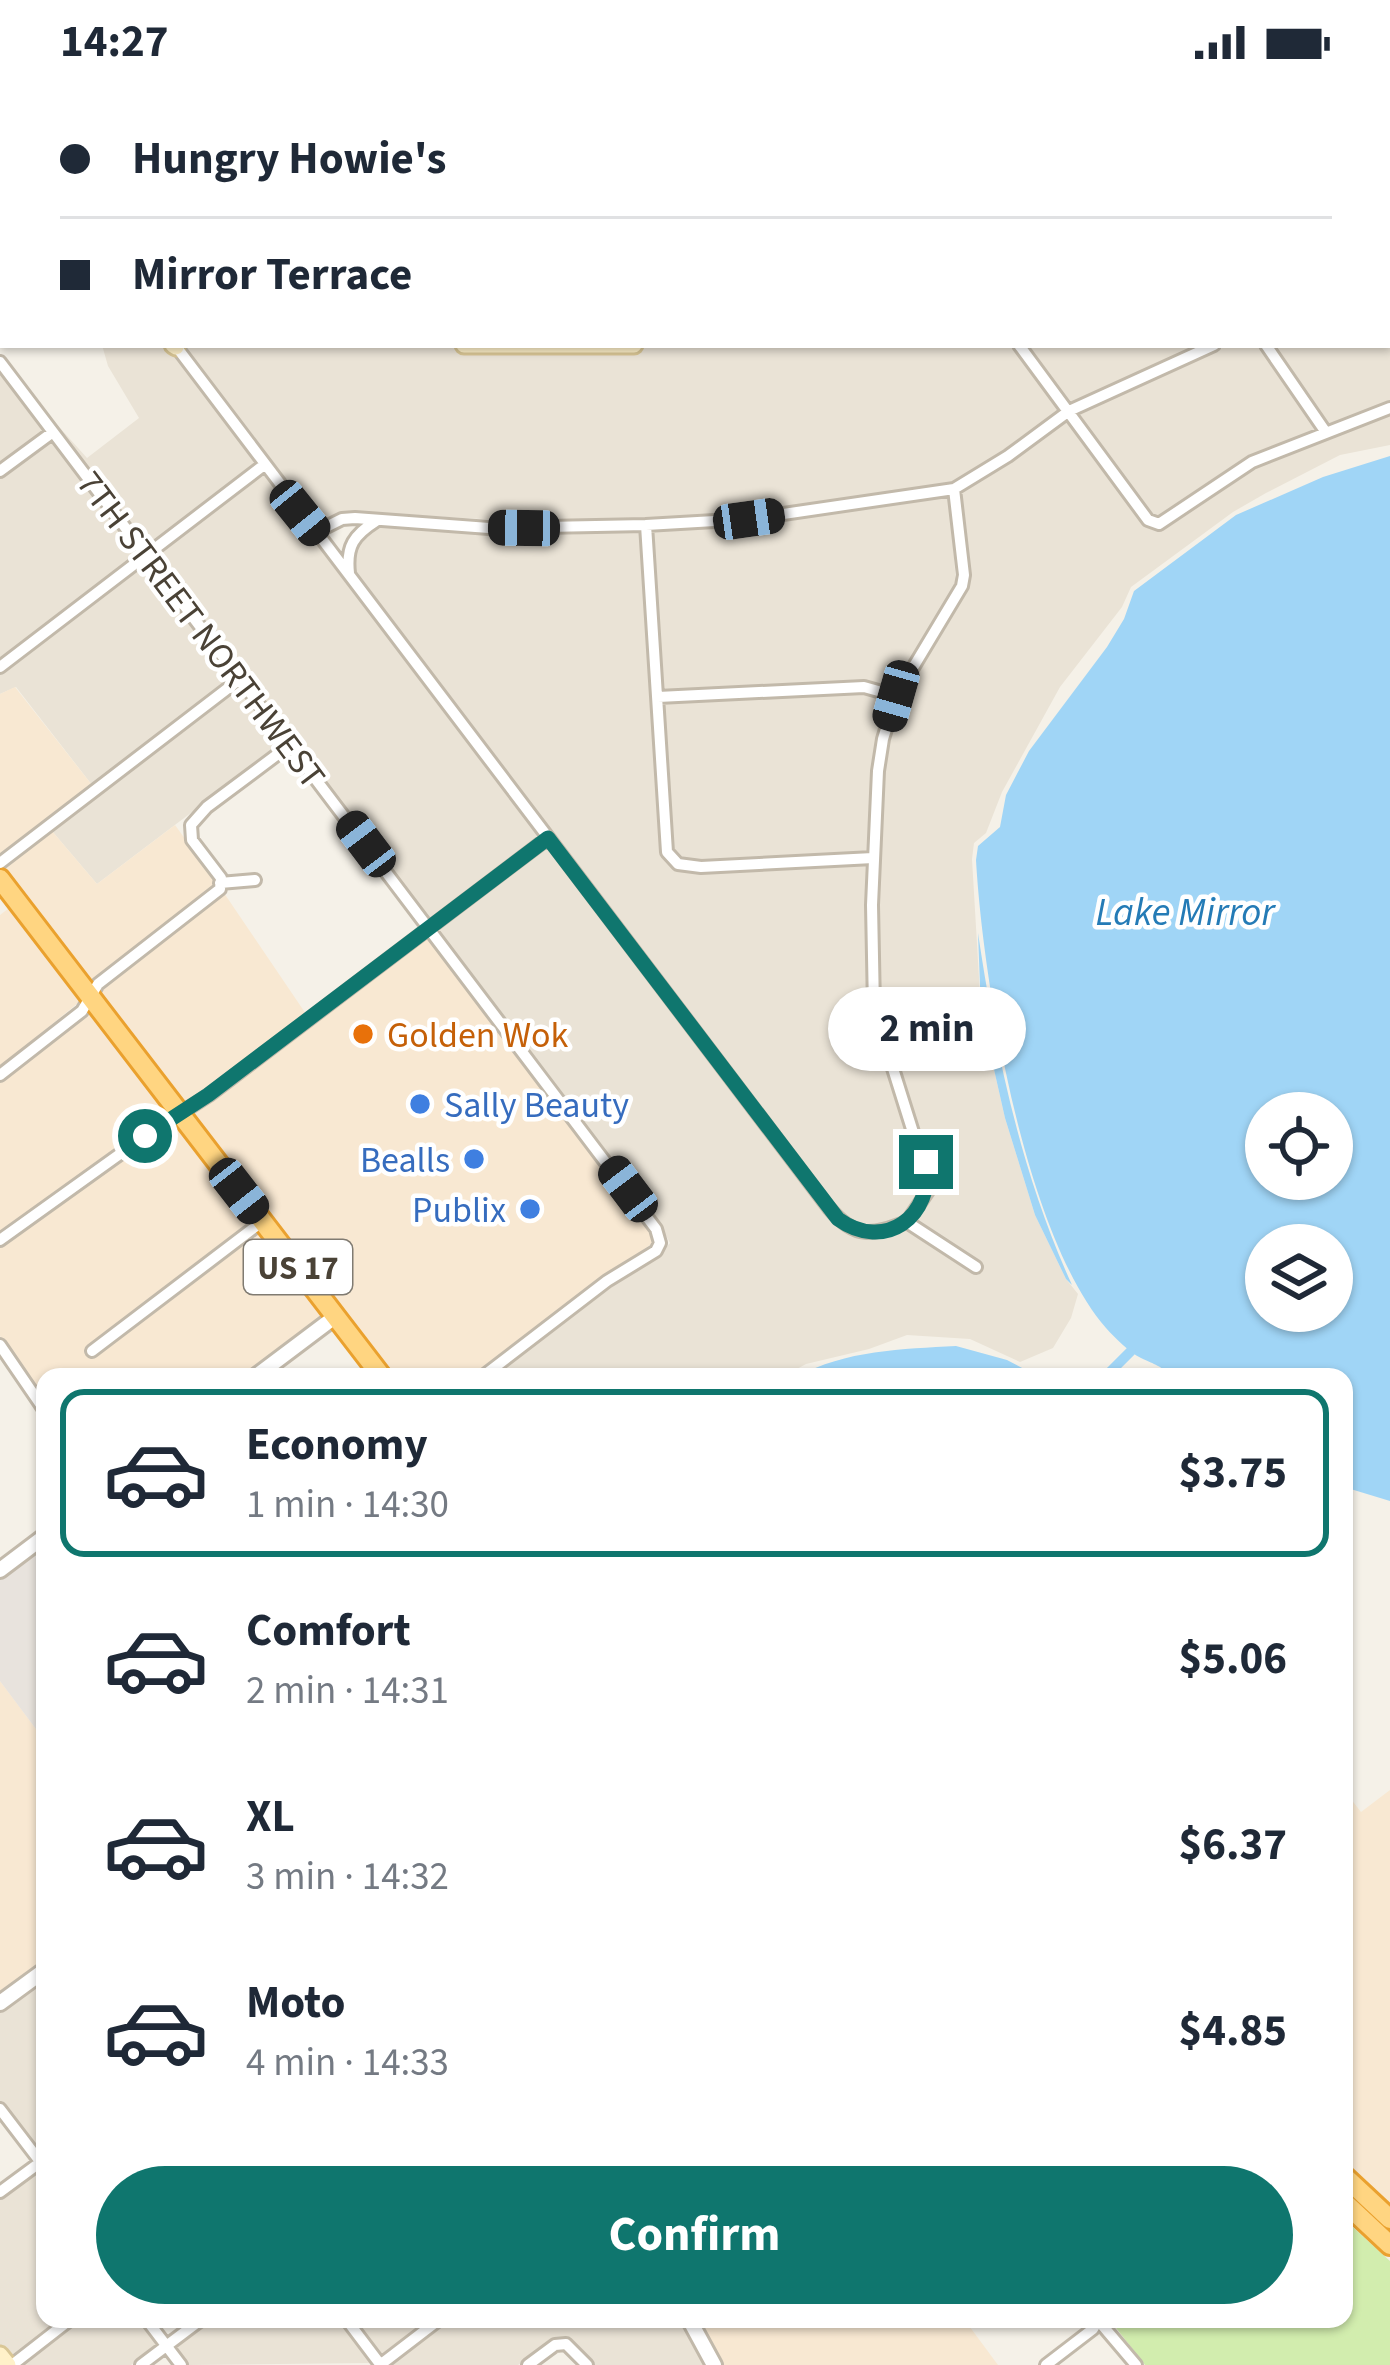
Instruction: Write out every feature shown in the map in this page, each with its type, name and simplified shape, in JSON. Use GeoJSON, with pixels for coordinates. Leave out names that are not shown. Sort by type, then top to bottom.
{"type":"FeatureCollection","features":[{"type":"Feature","properties":{"kind":"highway","name":"US 17"},"geometry":{"type":"LineString","coordinates":[[0,880],[7,902],[91,998],[375,1368]]}},
{"type":"Feature","properties":{"kind":"highway"},"geometry":{"type":"LineString","coordinates":[[1354,2192],[1390,2219]]}},
{"type":"Feature","properties":{"kind":"highway"},"geometry":{"type":"LineString","coordinates":[[1353,2211],[1390,2246]]}},
{"type":"Feature","properties":{"kind":"main road"},"geometry":{"type":"LineString","coordinates":[[0,2355],[10,2365]]}},
{"type":"Feature","properties":{"kind":"street"},"geometry":{"type":"LineString","coordinates":[[176,348],[838,1219],[860,1232],[876,1234],[908,1222],[928,1191],[871,990],[873,857],[878,771],[896,696],[962,586],[954,488]]}},
{"type":"Feature","properties":{"kind":"street"},"geometry":{"type":"LineString","coordinates":[[1020,348],[1148,520],[1155,523],[1166,521],[1252,462],[1390,408]]}},
{"type":"Feature","properties":{"kind":"street"},"geometry":{"type":"LineString","coordinates":[[316,532],[342,519],[535,529],[749,519],[954,488],[1069,411],[1207,348]]}},
{"type":"Feature","properties":{"kind":"street"},"geometry":{"type":"LineString","coordinates":[[1268,348],[1325,431]]}},
{"type":"Feature","properties":{"kind":"street","name":"7TH STREET NORTHWEST"},"geometry":{"type":"LineString","coordinates":[[0,362],[652,1222],[660,1243],[650,1256],[607,1281],[494,1368]]}},
{"type":"Feature","properties":{"kind":"street"},"geometry":{"type":"LineString","coordinates":[[0,471],[52,432]]}},
{"type":"Feature","properties":{"kind":"street"},"geometry":{"type":"LineString","coordinates":[[0,667],[264,465]]}},
{"type":"Feature","properties":{"kind":"street"},"geometry":{"type":"LineString","coordinates":[[349,577],[348,548],[356,533],[376,521]]}},
{"type":"Feature","properties":{"kind":"street"},"geometry":{"type":"LineString","coordinates":[[646,526],[665,845],[678,864],[700,867],[873,857]]}},
{"type":"Feature","properties":{"kind":"street"},"geometry":{"type":"LineString","coordinates":[[0,863],[240,679]]}},
{"type":"Feature","properties":{"kind":"street"},"geometry":{"type":"LineString","coordinates":[[658,698],[864,687],[896,696]]}},
{"type":"Feature","properties":{"kind":"street"},"geometry":{"type":"LineString","coordinates":[[0,1075],[82,1011],[98,984],[214,894],[221,878],[189,833],[195,818],[290,745]]}},
{"type":"Feature","properties":{"kind":"street"},"geometry":{"type":"LineString","coordinates":[[0,1240],[180,1114],[548,838]]}},
{"type":"Feature","properties":{"kind":"street"},"geometry":{"type":"LineString","coordinates":[[220,883],[255,880]]}},
{"type":"Feature","properties":{"kind":"street"},"geometry":{"type":"LineString","coordinates":[[92,1352],[263,1221]]}},
{"type":"Feature","properties":{"kind":"street"},"geometry":{"type":"LineString","coordinates":[[908,1222],[976,1267]]}},
{"type":"Feature","properties":{"kind":"street"},"geometry":{"type":"LineString","coordinates":[[268,1368],[336,1316]]}},
{"type":"Feature","properties":{"kind":"street"},"geometry":{"type":"LineString","coordinates":[[0,1345],[36,1399]]}},
{"type":"Feature","properties":{"kind":"street"},"geometry":{"type":"LineString","coordinates":[[0,1570],[36,1543]]}},
{"type":"Feature","properties":{"kind":"street"},"geometry":{"type":"LineString","coordinates":[[0,2003],[36,1977]]}},
{"type":"Feature","properties":{"kind":"street"},"geometry":{"type":"LineString","coordinates":[[0,2109],[36,2153]]}},
{"type":"Feature","properties":{"kind":"street"},"geometry":{"type":"LineString","coordinates":[[0,2192],[36,2168]]}},
{"type":"Feature","properties":{"kind":"street"},"geometry":{"type":"LineString","coordinates":[[10,2365],[59,2328]]}},
{"type":"Feature","properties":{"kind":"street"},"geometry":{"type":"LineString","coordinates":[[153,2328],[181,2365]]}},
{"type":"Feature","properties":{"kind":"street"},"geometry":{"type":"LineString","coordinates":[[141,2365],[190,2328]]}},
{"type":"Feature","properties":{"kind":"street"},"geometry":{"type":"LineString","coordinates":[[353,2328],[380,2365],[428,2328]]}},
{"type":"Feature","properties":{"kind":"street"},"geometry":{"type":"LineString","coordinates":[[694,2328],[714,2365]]}},
{"type":"Feature","properties":{"kind":"street"},"geometry":{"type":"LineString","coordinates":[[1046,2365],[1094,2328]]}},
{"type":"Feature","properties":{"kind":"street"},"geometry":{"type":"LineString","coordinates":[[1105,2328],[1136,2365]]}},
{"type":"Feature","properties":{"kind":"street"},"geometry":{"type":"LineString","coordinates":[[528,2365],[555,2345],[564,2344],[586,2365]]}},
{"type":"Feature","properties":{"kind":"shaded area"},"geometry":{"type":"Polygon","coordinates":[[[103,348],[168,348],[256,463],[147,548],[34,399],[87,458],[139,418],[108,366],[103,348]]]}},
{"type":"Feature","properties":{"kind":"shaded area"},"geometry":{"type":"Polygon","coordinates":[[[183,348],[450,348],[542,353],[640,348],[1014,348],[1061,410],[952,483],[825,503],[748,513],[557,523],[354,512],[317,525],[183,348]]]}},
{"type":"Feature","properties":{"kind":"shaded area"},"geometry":{"type":"Polygon","coordinates":[[[1027,348],[1192,348],[1070,404],[1027,348]]]}},
{"type":"Feature","properties":{"kind":"shaded area"},"geometry":{"type":"Polygon","coordinates":[[[1222,348],[1262,348],[1317,429],[1249,457],[1163,516],[1152,516],[1077,413],[1222,348]]]}},
{"type":"Feature","properties":{"kind":"shaded area"},"geometry":{"type":"Polygon","coordinates":[[[1274,348],[1390,348],[1390,402],[1327,425],[1274,348]]]}},
{"type":"Feature","properties":{"kind":"shaded area"},"geometry":{"type":"Polygon","coordinates":[[[0,370],[45,431],[0,464],[0,370]]]}},
{"type":"Feature","properties":{"kind":"shaded area"},"geometry":{"type":"Polygon","coordinates":[[[1390,414],[1390,445],[1340,455],[1266,493],[1131,587],[1122,607],[1060,687],[1002,792],[986,833],[974,843],[981,1012],[1005,1118],[1035,1215],[1078,1294],[1071,1318],[1053,1348],[1020,1362],[970,1339],[907,1335],[799,1368],[503,1368],[654,1260],[670,1243],[657,1219],[438,929],[547,846],[835,1223],[866,1239],[907,1228],[978,1275],[982,1265],[915,1221],[934,1190],[931,1162],[879,1008],[877,906],[883,772],[901,698],[967,587],[960,492],[1068,419],[1144,523],[1161,530],[1255,467],[1390,414]]]}},
{"type":"Feature","properties":{"kind":"shaded area"},"geometry":{"type":"Polygon","coordinates":[[[52,440],[139,555],[0,660],[0,479],[52,440]]]}},
{"type":"Feature","properties":{"kind":"shaded area"},"geometry":{"type":"Polygon","coordinates":[[[263,473],[540,837],[431,920],[154,558],[263,473]]]}},
{"type":"Feature","properties":{"kind":"shaded area"},"geometry":{"type":"Polygon","coordinates":[[[949,495],[956,583],[893,689],[863,681],[663,691],[652,531],[751,524],[949,495]]]}},
{"type":"Feature","properties":{"kind":"shaded area"},"geometry":{"type":"Polygon","coordinates":[[[378,527],[559,535],[641,531],[660,847],[675,868],[701,872],[868,863],[868,1008],[923,1180],[923,1188],[904,1217],[866,1227],[847,1220],[833,1205],[354,575],[353,550],[378,527]]]}},
{"type":"Feature","properties":{"kind":"shaded area"},"geometry":{"type":"Polygon","coordinates":[[[146,564],[232,677],[92,785],[16,687],[0,694],[0,675],[146,564]]]}},
{"type":"Feature","properties":{"kind":"shaded area"},"geometry":{"type":"Polygon","coordinates":[[[15,687],[92,785],[0,855],[0,694],[15,687]]]}},
{"type":"Feature","properties":{"kind":"shaded area"},"geometry":{"type":"Polygon","coordinates":[[[239,687],[283,743],[97,884],[52,831],[239,687]]]}},
{"type":"Feature","properties":{"kind":"shaded area"},"geometry":{"type":"Polygon","coordinates":[[[864,693],[889,700],[873,769],[868,852],[700,861],[680,859],[672,850],[664,703],[864,693]]]}},
{"type":"Feature","properties":{"kind":"shaded area"},"geometry":{"type":"Polygon","coordinates":[[[175,825],[214,879],[214,886],[95,979],[90,988],[0,870],[52,831],[97,884],[175,825]]]}},
{"type":"Feature","properties":{"kind":"shaded area"},"geometry":{"type":"Polygon","coordinates":[[[224,893],[306,1014],[181,1106],[98,998],[103,988],[224,893]]]}},
{"type":"Feature","properties":{"kind":"shaded area"},"geometry":{"type":"Polygon","coordinates":[[[13,905],[84,998],[0,1067],[0,915],[13,905]]]}},
{"type":"Feature","properties":{"kind":"shaded area"},"geometry":{"type":"Polygon","coordinates":[[[430,936],[651,1231],[654,1242],[484,1368],[381,1368],[188,1115],[430,936]]]}},
{"type":"Feature","properties":{"kind":"shaded area"},"geometry":{"type":"Polygon","coordinates":[[[92,1007],[172,1112],[0,1233],[0,1082],[92,1007]]]}},
{"type":"Feature","properties":{"kind":"shaded area"},"geometry":{"type":"Polygon","coordinates":[[[179,1121],[255,1220],[85,1351],[92,1359],[262,1229],[328,1315],[258,1368],[36,1368],[36,1389],[0,1336],[0,1248],[179,1121]]]}},
{"type":"Feature","properties":{"kind":"shaded area"},"geometry":{"type":"Polygon","coordinates":[[[36,1550],[36,1729],[0,1681],[0,1578],[36,1550]]]}},
{"type":"Feature","properties":{"kind":"shaded area"},"geometry":{"type":"Polygon","coordinates":[[[0,1681],[36,1729],[36,1970],[0,1996],[0,1681]]]}},
{"type":"Feature","properties":{"kind":"shaded area"},"geometry":{"type":"Polygon","coordinates":[[[1390,1790],[1390,2212],[1353,2178],[1353,1802],[1361,1812],[1390,1790]]]}},
{"type":"Feature","properties":{"kind":"shaded area"},"geometry":{"type":"Polygon","coordinates":[[[36,1984],[36,2148],[0,2101],[0,2010],[36,1984]]]}},
{"type":"Feature","properties":{"kind":"shaded area"},"geometry":{"type":"Polygon","coordinates":[[[36,2173],[36,2328],[50,2328],[10,2359],[0,2346],[0,2200],[36,2173]]]}},
{"type":"Feature","properties":{"kind":"shaded area"},"geometry":{"type":"Polygon","coordinates":[[[69,2328],[147,2328],[159,2344],[131,2365],[21,2365],[69,2328]]]}},
{"type":"Feature","properties":{"kind":"shaded area"},"geometry":{"type":"Polygon","coordinates":[[[199,2328],[347,2328],[373,2363],[188,2365],[174,2347],[199,2328]]]}},
{"type":"Feature","properties":{"kind":"shaded area"},"geometry":{"type":"Polygon","coordinates":[[[360,2328],[419,2328],[381,2356],[360,2328]]]}},
{"type":"Feature","properties":{"kind":"shaded area"},"geometry":{"type":"Polygon","coordinates":[[[438,2328],[685,2328],[708,2365],[593,2365],[567,2338],[552,2340],[518,2365],[389,2365],[438,2328]]]}},
{"type":"Feature","properties":{"kind":"shaded area"},"geometry":{"type":"Polygon","coordinates":[[[700,2328],[971,2328],[998,2365],[720,2365],[700,2328]]]}},
{"type":"Feature","properties":{"kind":"green space"},"geometry":{"type":"Polygon","coordinates":[[[1353,2227],[1390,2261],[1390,2365],[1145,2365],[1116,2328],[1353,2328],[1353,2227]]]}},
{"type":"Feature","properties":{"kind":"water","name":"Lake Mirror"},"geometry":{"type":"Polygon","coordinates":[[[1390,456],[1390,1501],[1353,1490],[1353,1368],[1161,1368],[1136,1355],[1106,1328],[1077,1286],[1031,1171],[1013,1105],[988,972],[978,846],[1000,827],[1006,795],[1029,751],[1107,647],[1134,591],[1236,515],[1323,477],[1390,456]]]}},
{"type":"Feature","properties":{"kind":"water"},"geometry":{"type":"Polygon","coordinates":[[[978,933],[1013,1112],[1038,1200],[1072,1285],[1035,1215],[1005,1118],[981,1012],[978,933]]]}},
{"type":"Feature","properties":{"kind":"water"},"geometry":{"type":"Polygon","coordinates":[[[956,1346],[1022,1368],[815,1368],[895,1350],[956,1346]]]}},
{"type":"Feature","properties":{"kind":"waterway"},"geometry":{"type":"LineString","coordinates":[[1114,1368],[1131,1351]]}},
{"type":"Feature","properties":{"kind":"place","name":"Golden Wok"},"geometry":{"type":"Point","coordinates":[363,1034]}},
{"type":"Feature","properties":{"kind":"place","name":"Sally Beauty"},"geometry":{"type":"Point","coordinates":[420,1104]}},
{"type":"Feature","properties":{"kind":"place","name":"Bealls"},"geometry":{"type":"Point","coordinates":[474,1159]}},
{"type":"Feature","properties":{"kind":"place","name":"Publix"},"geometry":{"type":"Point","coordinates":[530,1209]}},
{"type":"Feature","properties":{"kind":"route"},"geometry":{"type":"LineString","coordinates":[[145,1136],[208,1095],[548,838],[838,1219],[860,1232],[876,1234],[908,1222],[929,1188],[926,1162]]}}]}
